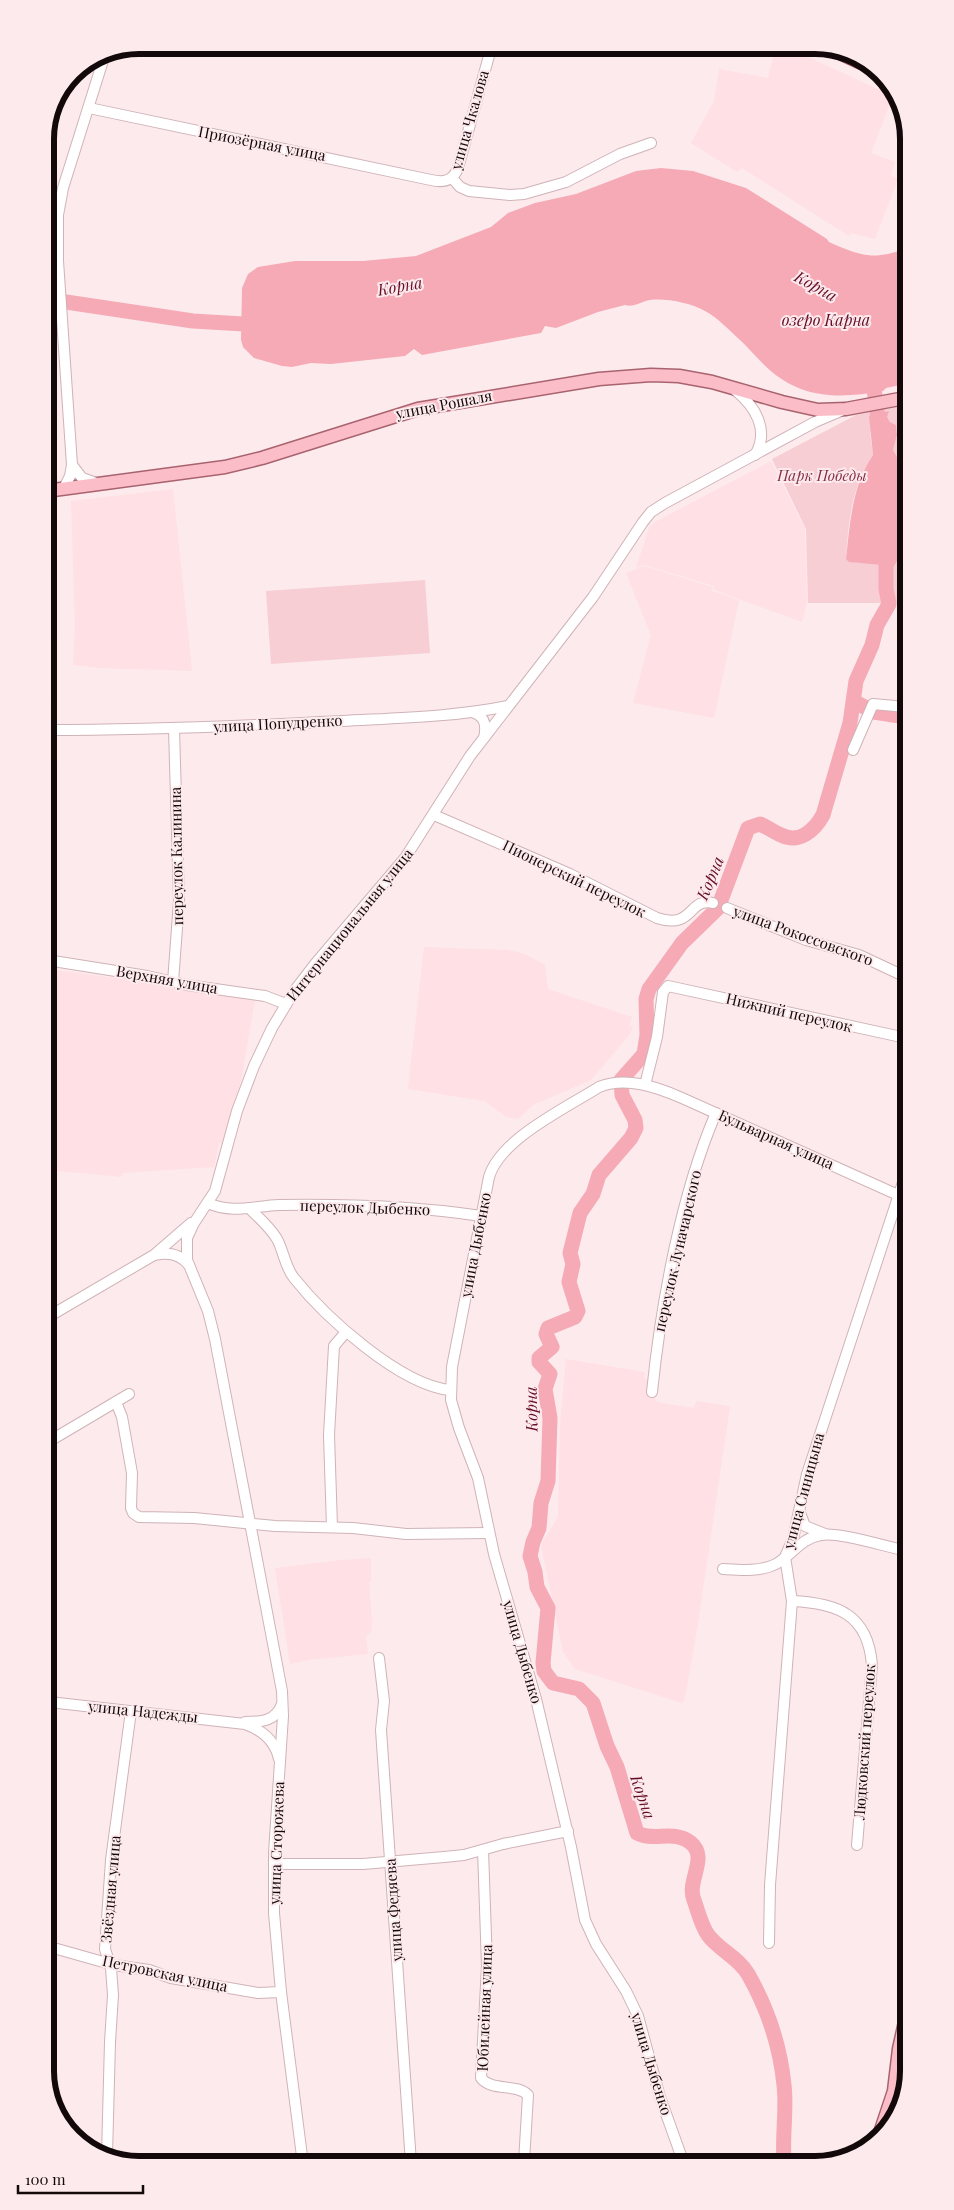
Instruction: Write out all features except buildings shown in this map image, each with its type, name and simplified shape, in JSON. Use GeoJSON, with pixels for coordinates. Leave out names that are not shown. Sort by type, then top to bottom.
{"type":"FeatureCollection","features":[{"type":"Feature","properties":{"kind":"main road","name":"улица Рошаля"},"geometry":{"type":"LineString","coordinates":[[54,490],[243,464],[418,409],[572,383],[629,376],[664,375],[695,378],[809,408],[852,408],[900,398]]}},
{"type":"Feature","properties":{"kind":"main road"},"geometry":{"type":"LineString","coordinates":[[884,2122],[894,2092],[900,2044]]}},
{"type":"Feature","properties":{"kind":"street","name":"улица Чкалова"},"geometry":{"type":"LineString","coordinates":[[436,181],[446,181],[457,172],[490,54]]}},
{"type":"Feature","properties":{"kind":"street"},"geometry":{"type":"LineString","coordinates":[[64,488],[70,476],[72,465],[58,241],[61,197],[103,62]]}},
{"type":"Feature","properties":{"kind":"street","name":"Приозёрная улица"},"geometry":{"type":"LineString","coordinates":[[89,108],[436,181]]}},
{"type":"Feature","properties":{"kind":"street"},"geometry":{"type":"LineString","coordinates":[[452,178],[460,187],[468,191],[510,195],[524,194],[566,182],[620,154],[650,143]]}},
{"type":"Feature","properties":{"kind":"street"},"geometry":{"type":"LineString","coordinates":[[730,387],[749,402],[758,416],[761,441],[755,455]]}},
{"type":"Feature","properties":{"kind":"street","name":"Интернациональная улица"},"geometry":{"type":"LineString","coordinates":[[186,1247],[191,1227],[208,1203],[218,1184],[237,1111],[247,1083],[269,1035],[286,1004],[315,964],[406,858],[460,770],[593,597],[651,512],[815,422],[852,408]]}},
{"type":"Feature","properties":{"kind":"street"},"geometry":{"type":"LineString","coordinates":[[72,465],[82,478],[98,484]]}},
{"type":"Feature","properties":{"kind":"street"},"geometry":{"type":"LineString","coordinates":[[853,750],[869,710],[877,703],[900,706]]}},
{"type":"Feature","properties":{"kind":"street","name":"улица Попудренко"},"geometry":{"type":"LineString","coordinates":[[54,730],[174,729],[368,719],[466,712],[508,706]]}},
{"type":"Feature","properties":{"kind":"street"},"geometry":{"type":"LineString","coordinates":[[466,712],[478,714],[484,720],[485,731],[483,739]]}},
{"type":"Feature","properties":{"kind":"street","name":"переулок Калинина"},"geometry":{"type":"LineString","coordinates":[[174,729],[179,901],[174,982]]}},
{"type":"Feature","properties":{"kind":"street","name":"Пионерский переулок"},"geometry":{"type":"LineString","coordinates":[[434,815],[570,874],[656,918],[678,921],[700,904],[706,902],[713,903]]}},
{"type":"Feature","properties":{"kind":"street","name":"улица Рокоссовского"},"geometry":{"type":"LineString","coordinates":[[727,908],[806,940],[859,955],[900,974]]}},
{"type":"Feature","properties":{"kind":"street","name":"Верхняя улица"},"geometry":{"type":"LineString","coordinates":[[54,961],[265,996],[286,1004]]}},
{"type":"Feature","properties":{"kind":"street","name":"Нижний переулок"},"geometry":{"type":"LineString","coordinates":[[645,1085],[657,1037],[663,992],[668,986],[672,985],[848,1027],[900,1037]]}},
{"type":"Feature","properties":{"kind":"street","name":"Бульварная улица"},"geometry":{"type":"LineString","coordinates":[[517,1139],[599,1087],[627,1083],[645,1085],[669,1092],[900,1196]]}},
{"type":"Feature","properties":{"kind":"street","name":"переулок Луначарского"},"geometry":{"type":"LineString","coordinates":[[652,1392],[657,1350],[676,1248],[700,1154],[716,1113]]}},
{"type":"Feature","properties":{"kind":"street","name":"улица Дыбенко"},"geometry":{"type":"LineString","coordinates":[[517,1139],[500,1154],[493,1164],[489,1176],[452,1367],[450,1390],[459,1428],[478,1478],[489,1533],[531,1681],[568,1831],[582,1907],[589,1931],[635,2010],[660,2097],[681,2156]]}},
{"type":"Feature","properties":{"kind":"street","name":"переулок Дыбенко"},"geometry":{"type":"LineString","coordinates":[[208,1203],[226,1210],[278,1205],[435,1211],[481,1216]]}},
{"type":"Feature","properties":{"kind":"street","name":"улица Синицына"},"geometry":{"type":"LineString","coordinates":[[769,1943],[770,1885],[792,1601],[785,1557],[793,1539],[815,1445],[900,1203]]}},
{"type":"Feature","properties":{"kind":"street"},"geometry":{"type":"LineString","coordinates":[[249,1208],[274,1234],[294,1278],[346,1332],[418,1382],[435,1388],[450,1390]]}},
{"type":"Feature","properties":{"kind":"street","name":"Интернациональная улица"},"geometry":{"type":"LineString","coordinates":[[54,1313],[154,1255],[176,1238],[200,1214]]}},
{"type":"Feature","properties":{"kind":"street","name":"улица Сторожева"},"geometry":{"type":"LineString","coordinates":[[186,1247],[189,1265],[211,1323],[251,1524],[283,1701],[274,1864],[274,1913],[281,1992],[302,2156]]}},
{"type":"Feature","properties":{"kind":"street"},"geometry":{"type":"LineString","coordinates":[[154,1255],[178,1256],[189,1265]]}},
{"type":"Feature","properties":{"kind":"street"},"geometry":{"type":"LineString","coordinates":[[332,1527],[329,1435],[333,1352],[335,1343],[346,1332]]}},
{"type":"Feature","properties":{"kind":"street"},"geometry":{"type":"LineString","coordinates":[[54,1438],[129,1394]]}},
{"type":"Feature","properties":{"kind":"street"},"geometry":{"type":"LineString","coordinates":[[116,1402],[122,1417],[132,1474],[130,1504],[134,1514],[139,1517],[332,1527],[406,1534],[489,1533]]}},
{"type":"Feature","properties":{"kind":"street"},"geometry":{"type":"LineString","coordinates":[[799,1510],[805,1526],[827,1534],[900,1549]]}},
{"type":"Feature","properties":{"kind":"street"},"geometry":{"type":"LineString","coordinates":[[723,1569],[764,1568],[785,1557],[808,1539],[827,1534]]}},
{"type":"Feature","properties":{"kind":"street","name":"Людковский переулок"},"geometry":{"type":"LineString","coordinates":[[792,1601],[824,1604],[843,1610],[859,1626],[869,1645],[872,1664],[857,1845]]}},
{"type":"Feature","properties":{"kind":"street","name":"улица Федяева"},"geometry":{"type":"LineString","coordinates":[[379,1658],[384,1701],[381,1730],[412,2156]]}},
{"type":"Feature","properties":{"kind":"street","name":"улица Надежды"},"geometry":{"type":"LineString","coordinates":[[54,1703],[237,1722],[267,1721],[279,1712],[283,1701]]}},
{"type":"Feature","properties":{"kind":"street","name":"Звёздная улица"},"geometry":{"type":"LineString","coordinates":[[107,2150],[113,1995],[110,1964],[105,1950],[110,1873],[131,1711]]}},
{"type":"Feature","properties":{"kind":"street","name":"улица Надежды"},"geometry":{"type":"LineString","coordinates":[[237,1722],[251,1726],[265,1735],[275,1748],[280,1766]]}},
{"type":"Feature","properties":{"kind":"street"},"geometry":{"type":"LineString","coordinates":[[274,1864],[320,1866],[464,1855],[513,1842],[568,1831]]}},
{"type":"Feature","properties":{"kind":"street","name":"Юбилейная улица"},"geometry":{"type":"LineString","coordinates":[[483,1850],[487,1973],[481,2078],[489,2084],[522,2091],[528,2095],[524,2156]]}},
{"type":"Feature","properties":{"kind":"street","name":"Петровская улица"},"geometry":{"type":"LineString","coordinates":[[54,1948],[110,1964],[149,1970],[171,1978],[258,1993],[281,1992]]}},
{"type":"Feature","properties":{"kind":"shaded area"},"geometry":{"type":"Polygon","coordinates":[[[774,54],[805,54],[887,93],[889,96],[891,101],[871,153],[895,162],[891,176],[898,179],[875,239],[851,233],[849,236],[742,168],[737,172],[691,143],[714,101],[719,69],[768,78],[774,54]]]}},
{"type":"Feature","properties":{"kind":"shaded area"},"geometry":{"type":"Polygon","coordinates":[[[771,461],[805,529],[807,603],[802,622],[714,590],[714,586],[644,565],[636,568],[649,528],[655,522],[771,461]]]}},
{"type":"Feature","properties":{"kind":"shaded area"},"geometry":{"type":"Polygon","coordinates":[[[173,489],[192,671],[100,668],[73,665],[75,627],[71,501],[173,489]]]}},
{"type":"Feature","properties":{"kind":"shaded area"},"geometry":{"type":"Polygon","coordinates":[[[644,566],[713,587],[712,591],[739,600],[714,718],[633,703],[651,635],[626,573],[644,566]]]}},
{"type":"Feature","properties":{"kind":"shaded area"},"geometry":{"type":"Polygon","coordinates":[[[424,947],[508,950],[525,954],[545,965],[548,989],[632,1017],[629,1025],[633,1027],[630,1034],[591,1080],[533,1105],[518,1119],[507,1117],[484,1101],[408,1089],[424,947]]]}},
{"type":"Feature","properties":{"kind":"shaded area"},"geometry":{"type":"Polygon","coordinates":[[[54,970],[160,984],[172,988],[255,1000],[241,1081],[222,1144],[219,1143],[214,1167],[123,1173],[121,1177],[54,1171],[54,970]]]}},
{"type":"Feature","properties":{"kind":"shaded area"},"geometry":{"type":"Polygon","coordinates":[[[566,1359],[645,1372],[644,1379],[651,1380],[649,1392],[657,1402],[694,1408],[696,1401],[730,1406],[698,1623],[685,1698],[682,1703],[575,1669],[563,1652],[541,1545],[558,1517],[560,1425],[566,1359]]]}},
{"type":"Feature","properties":{"kind":"shaded area"},"geometry":{"type":"Polygon","coordinates":[[[371,1558],[371,1582],[369,1582],[372,1622],[371,1632],[366,1637],[368,1654],[308,1660],[290,1664],[275,1568],[371,1558]]]}},
{"type":"Feature","properties":{"kind":"green space","name":"Парк Победы"},"geometry":{"type":"Polygon","coordinates":[[[900,406],[900,462],[893,450],[897,435],[896,425],[886,417],[870,433],[873,455],[860,479],[852,505],[846,559],[857,563],[896,563],[900,557],[900,603],[808,603],[806,529],[772,459],[856,415],[900,406]]]}},
{"type":"Feature","properties":{"kind":"green space"},"geometry":{"type":"Polygon","coordinates":[[[425,580],[430,653],[271,664],[266,591],[425,580]]]}},
{"type":"Feature","properties":{"kind":"water","name":"озеро Карна"},"geometry":{"type":"Polygon","coordinates":[[[661,168],[693,171],[746,188],[829,242],[849,250],[866,255],[883,255],[900,250],[900,385],[886,388],[883,391],[854,395],[825,395],[798,388],[772,372],[728,328],[710,314],[693,306],[663,300],[650,300],[598,312],[556,328],[545,326],[541,333],[422,355],[414,349],[405,356],[331,364],[311,363],[292,367],[254,358],[243,347],[241,340],[242,288],[248,274],[258,267],[295,261],[363,261],[416,256],[491,227],[508,213],[535,203],[576,194],[636,171],[661,168]]]}},
{"type":"Feature","properties":{"kind":"water"},"geometry":{"type":"Polygon","coordinates":[[[889,411],[887,417],[890,422],[896,425],[897,435],[893,450],[900,462],[900,557],[894,566],[849,562],[846,559],[856,492],[860,479],[873,455],[869,416],[889,411]]]}},
{"type":"Feature","properties":{"kind":"waterway","name":"Корна"},"geometry":{"type":"LineString","coordinates":[[54,300],[193,321],[260,325]]}},
{"type":"Feature","properties":{"kind":"waterway","name":"Корна"},"geometry":{"type":"LineString","coordinates":[[872,374],[880,433]]}},
{"type":"Feature","properties":{"kind":"waterway","name":"Корна"},"geometry":{"type":"LineString","coordinates":[[784,2156],[785,2094],[780,2056],[772,2028],[762,2000],[748,1974],[739,1963],[712,1940],[702,1922],[692,1893],[698,1863],[696,1849],[691,1843],[678,1837],[650,1836],[637,1833],[617,1767],[607,1746],[593,1703],[579,1689],[553,1683],[544,1671],[543,1663],[548,1608],[537,1587],[530,1556],[539,1528],[541,1503],[548,1481],[550,1418],[545,1389],[550,1374],[539,1362],[539,1358],[552,1347],[546,1334],[548,1328],[575,1317],[578,1311],[569,1282],[573,1264],[570,1253],[580,1213],[593,1194],[599,1175],[631,1138],[636,1128],[635,1120],[622,1095],[621,1080],[644,1054],[647,1035],[646,999],[649,989],[682,943],[718,908],[748,828],[760,824],[781,835],[794,838],[800,837],[811,831],[823,815],[850,723],[856,681],[872,645],[877,625],[889,604],[886,589],[886,545]]}},
{"type":"Feature","properties":{"kind":"waterway"},"geometry":{"type":"LineString","coordinates":[[855,702],[874,712],[900,716]]}}]}
